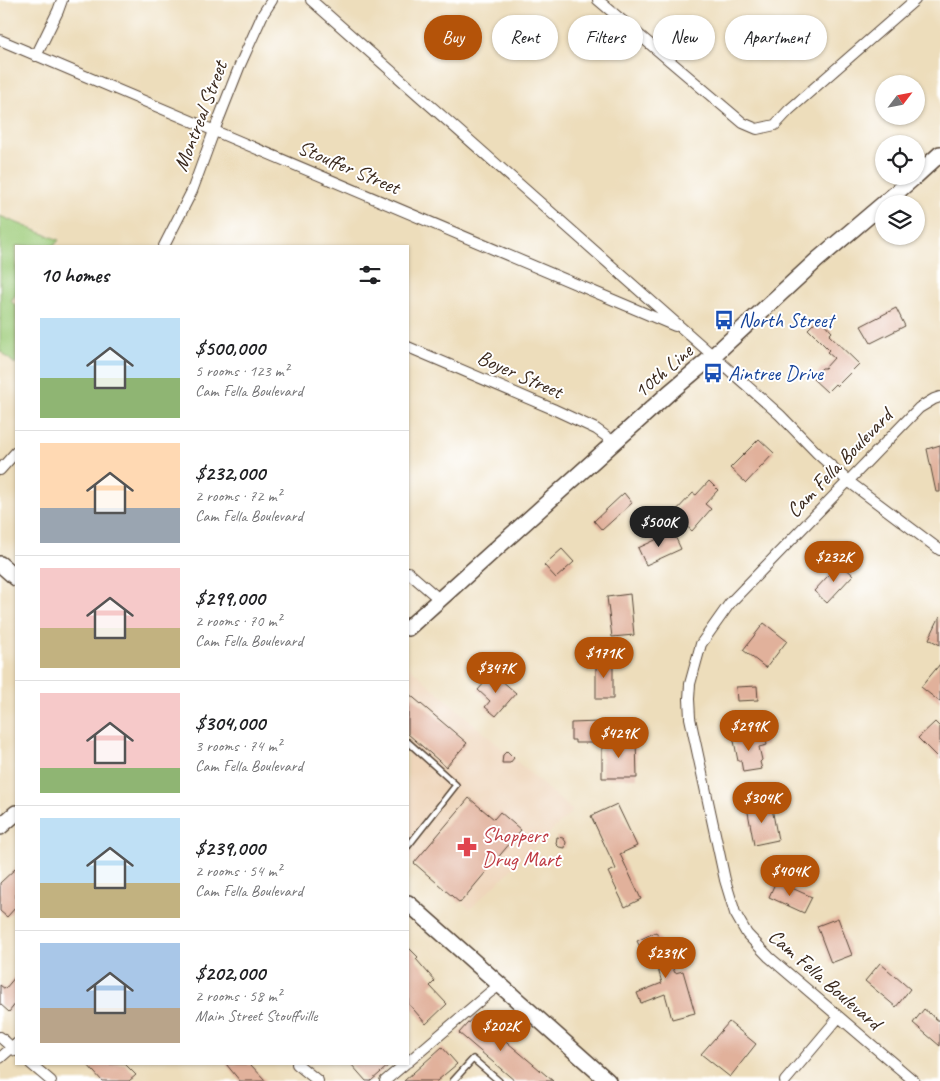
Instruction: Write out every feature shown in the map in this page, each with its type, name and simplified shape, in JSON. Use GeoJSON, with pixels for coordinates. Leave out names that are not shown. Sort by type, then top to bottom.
{"type":"FeatureCollection","features":[{"type":"Feature","properties":{"kind":"main road","name":"10th Line"},"geometry":{"type":"LineString","coordinates":[[925,168],[940,154]]}},
{"type":"Feature","properties":{"kind":"main road","name":"10th Line"},"geometry":{"type":"LineString","coordinates":[[409,627],[614,442],[713,356],[817,260],[905,185]]}},
{"type":"Feature","properties":{"kind":"main road"},"geometry":{"type":"LineString","coordinates":[[0,564],[15,577]]}},
{"type":"Feature","properties":{"kind":"main road"},"geometry":{"type":"LineString","coordinates":[[0,827],[15,814]]}},
{"type":"Feature","properties":{"kind":"main road"},"geometry":{"type":"LineString","coordinates":[[409,903],[608,1081]]}},
{"type":"Feature","properties":{"kind":"street"},"geometry":{"type":"LineString","coordinates":[[36,56],[62,0]]}},
{"type":"Feature","properties":{"kind":"street","name":"Montreal Street"},"geometry":{"type":"LineString","coordinates":[[166,245],[192,191],[240,65],[263,14],[272,0]]}},
{"type":"Feature","properties":{"kind":"street"},"geometry":{"type":"LineString","coordinates":[[311,0],[780,415],[818,454],[848,481],[940,550]]}},
{"type":"Feature","properties":{"kind":"street"},"geometry":{"type":"LineString","coordinates":[[598,0],[744,123],[757,129],[775,125],[789,110],[915,0]]}},
{"type":"Feature","properties":{"kind":"street","name":"Stouffer Street"},"geometry":{"type":"LineString","coordinates":[[0,40],[683,329]]}},
{"type":"Feature","properties":{"kind":"street","name":"Boyer Street"},"geometry":{"type":"LineString","coordinates":[[409,346],[596,429],[614,442]]}},
{"type":"Feature","properties":{"kind":"street","name":"Cam Fella Boulevard"},"geometry":{"type":"LineString","coordinates":[[914,1081],[769,956],[747,934],[735,913],[725,880],[690,718],[689,699],[690,684],[701,644],[730,602],[919,408],[940,397]]}},
{"type":"Feature","properties":{"kind":"street"},"geometry":{"type":"LineString","coordinates":[[0,470],[15,453]]}},
{"type":"Feature","properties":{"kind":"street"},"geometry":{"type":"LineString","coordinates":[[409,573],[439,600]]}},
{"type":"Feature","properties":{"kind":"street"},"geometry":{"type":"LineString","coordinates":[[409,1060],[500,985]]}},
{"type":"Feature","properties":{"kind":"street"},"geometry":{"type":"LineString","coordinates":[[785,1081],[839,1017]]}},
{"type":"Feature","properties":{"kind":"street"},"geometry":{"type":"LineString","coordinates":[[0,1037],[15,1048],[0,1058]]}},
{"type":"Feature","properties":{"kind":"street"},"geometry":{"type":"LineString","coordinates":[[32,1065],[51,1081]]}},
{"type":"Feature","properties":{"kind":"street"},"geometry":{"type":"LineString","coordinates":[[298,1065],[318,1081]]}},
{"type":"Feature","properties":{"kind":"street"},"geometry":{"type":"LineString","coordinates":[[385,1081],[404,1065]]}},
{"type":"Feature","properties":{"kind":"lane"},"geometry":{"type":"LineString","coordinates":[[409,743],[456,786],[409,845]]}},
{"type":"Feature","properties":{"kind":"lane"},"geometry":{"type":"LineString","coordinates":[[453,1081],[473,1059],[499,1081]]}},
{"type":"Feature","properties":{"kind":"shaded area"},"geometry":{"type":"Polygon","coordinates":[[[409,667],[573,811],[470,909],[409,860],[409,667]]]}},
{"type":"Feature","properties":{"kind":"green space"},"geometry":{"type":"Polygon","coordinates":[[[0,216],[59,240],[55,245],[15,245],[15,295],[11,301],[15,305],[15,364],[0,351],[0,216]]]}},
{"type":"Feature","properties":{"kind":"building"},"geometry":{"type":"Polygon","coordinates":[[[896,308],[905,326],[871,343],[861,326],[896,308]]]}},
{"type":"Feature","properties":{"kind":"building"},"geometry":{"type":"Polygon","coordinates":[[[819,318],[832,332],[829,335],[859,364],[837,386],[835,384],[827,392],[813,379],[834,358],[827,352],[829,350],[808,329],[819,318]]]}},
{"type":"Feature","properties":{"kind":"building"},"geometry":{"type":"Polygon","coordinates":[[[759,439],[774,453],[746,483],[730,468],[759,439]]]}},
{"type":"Feature","properties":{"kind":"building"},"geometry":{"type":"Polygon","coordinates":[[[940,445],[940,492],[936,492],[927,449],[940,445]]]}},
{"type":"Feature","properties":{"kind":"building"},"geometry":{"type":"Polygon","coordinates":[[[709,481],[718,490],[705,504],[711,509],[692,531],[673,514],[693,493],[696,495],[709,481]]]}},
{"type":"Feature","properties":{"kind":"building"},"geometry":{"type":"Polygon","coordinates":[[[624,493],[632,503],[602,530],[594,521],[624,493]]]}},
{"type":"Feature","properties":{"kind":"building"},"geometry":{"type":"Polygon","coordinates":[[[673,532],[681,549],[646,565],[638,548],[673,532]]]}},
{"type":"Feature","properties":{"kind":"building"},"geometry":{"type":"Polygon","coordinates":[[[562,549],[574,562],[556,578],[544,565],[562,549]]]}},
{"type":"Feature","properties":{"kind":"building"},"geometry":{"type":"Polygon","coordinates":[[[840,563],[853,575],[827,603],[814,591],[840,563]]]}},
{"type":"Feature","properties":{"kind":"building"},"geometry":{"type":"Polygon","coordinates":[[[630,594],[634,635],[612,637],[607,597],[630,594]]]}},
{"type":"Feature","properties":{"kind":"building"},"geometry":{"type":"Polygon","coordinates":[[[940,616],[940,645],[929,639],[940,616]]]}},
{"type":"Feature","properties":{"kind":"building"},"geometry":{"type":"Polygon","coordinates":[[[764,623],[787,641],[766,668],[743,650],[764,623]]]}},
{"type":"Feature","properties":{"kind":"building"},"geometry":{"type":"Polygon","coordinates":[[[596,659],[613,660],[613,699],[596,699],[596,659]]]}},
{"type":"Feature","properties":{"kind":"building"},"geometry":{"type":"Polygon","coordinates":[[[940,664],[940,702],[921,687],[940,664]]]}},
{"type":"Feature","properties":{"kind":"building"},"geometry":{"type":"Polygon","coordinates":[[[493,673],[516,693],[496,716],[485,707],[490,701],[478,690],[493,673]]]}},
{"type":"Feature","properties":{"kind":"building"},"geometry":{"type":"Polygon","coordinates":[[[757,686],[758,700],[737,701],[736,687],[757,686]]]}},
{"type":"Feature","properties":{"kind":"building"},"geometry":{"type":"Polygon","coordinates":[[[409,694],[467,743],[446,767],[409,735],[409,694]]]}},
{"type":"Feature","properties":{"kind":"building"},"geometry":{"type":"Polygon","coordinates":[[[599,722],[599,743],[575,743],[575,740],[571,740],[571,723],[599,722]]]}},
{"type":"Feature","properties":{"kind":"building"},"geometry":{"type":"Polygon","coordinates":[[[935,722],[940,727],[940,760],[918,738],[935,722]]]}},
{"type":"Feature","properties":{"kind":"building"},"geometry":{"type":"Polygon","coordinates":[[[746,733],[747,740],[765,736],[767,745],[759,747],[762,769],[743,772],[741,761],[738,761],[733,736],[746,733]]]}},
{"type":"Feature","properties":{"kind":"building"},"geometry":{"type":"Polygon","coordinates":[[[636,739],[637,778],[602,778],[602,740],[636,739]]]}},
{"type":"Feature","properties":{"kind":"building"},"geometry":{"type":"Polygon","coordinates":[[[507,751],[514,758],[510,763],[502,763],[503,755],[507,751]]]}},
{"type":"Feature","properties":{"kind":"building","name":"Shoppers Drug Mart"},"geometry":{"type":"Polygon","coordinates":[[[469,798],[494,819],[500,812],[521,830],[460,903],[414,863],[469,798]]]}},
{"type":"Feature","properties":{"kind":"building"},"geometry":{"type":"Polygon","coordinates":[[[771,803],[778,840],[754,845],[747,807],[771,803]]]}},
{"type":"Feature","properties":{"kind":"building"},"geometry":{"type":"Polygon","coordinates":[[[617,804],[637,846],[620,854],[641,899],[625,907],[608,872],[616,869],[591,816],[617,804]]]}},
{"type":"Feature","properties":{"kind":"building"},"geometry":{"type":"Polygon","coordinates":[[[557,837],[563,838],[566,842],[565,848],[559,847],[556,844],[557,837]]]}},
{"type":"Feature","properties":{"kind":"building"},"geometry":{"type":"Polygon","coordinates":[[[15,869],[15,908],[7,917],[0,911],[0,883],[15,869]]]}},
{"type":"Feature","properties":{"kind":"building"},"geometry":{"type":"Polygon","coordinates":[[[776,881],[812,897],[804,913],[769,897],[776,881]]]}},
{"type":"Feature","properties":{"kind":"building"},"geometry":{"type":"Polygon","coordinates":[[[838,918],[852,955],[831,963],[817,926],[838,918]]]}},
{"type":"Feature","properties":{"kind":"building"},"geometry":{"type":"Polygon","coordinates":[[[656,932],[675,973],[683,971],[695,1013],[672,1019],[665,994],[641,1003],[637,993],[662,983],[657,965],[650,968],[637,941],[656,932]]]}},
{"type":"Feature","properties":{"kind":"building"},"geometry":{"type":"Polygon","coordinates":[[[409,948],[435,981],[430,986],[447,1004],[426,1024],[409,1004],[409,948]]]}},
{"type":"Feature","properties":{"kind":"building"},"geometry":{"type":"Polygon","coordinates":[[[880,963],[910,989],[896,1007],[865,981],[880,963]]]}},
{"type":"Feature","properties":{"kind":"building"},"geometry":{"type":"Polygon","coordinates":[[[15,977],[15,1004],[9,1012],[0,1004],[0,985],[5,989],[15,977]]]}},
{"type":"Feature","properties":{"kind":"building"},"geometry":{"type":"Polygon","coordinates":[[[924,1009],[940,1022],[940,1046],[913,1023],[924,1009]]]}},
{"type":"Feature","properties":{"kind":"building"},"geometry":{"type":"Polygon","coordinates":[[[475,1015],[553,1081],[515,1081],[459,1033],[475,1015]]]}},
{"type":"Feature","properties":{"kind":"building"},"geometry":{"type":"Polygon","coordinates":[[[729,1022],[756,1044],[730,1077],[701,1054],[729,1022]]]}},
{"type":"Feature","properties":{"kind":"building"},"geometry":{"type":"Polygon","coordinates":[[[442,1047],[457,1064],[437,1081],[404,1081],[442,1047]]]}},
{"type":"Feature","properties":{"kind":"building"},"geometry":{"type":"Polygon","coordinates":[[[88,1065],[126,1065],[136,1075],[129,1081],[102,1081],[88,1065]]]}},
{"type":"Feature","properties":{"kind":"building"},"geometry":{"type":"Polygon","coordinates":[[[227,1065],[251,1065],[266,1081],[240,1081],[227,1065]]]}},
{"type":"Feature","properties":{"kind":"building"},"geometry":{"type":"Polygon","coordinates":[[[352,1065],[389,1065],[371,1081],[366,1081],[352,1065]]]}},
{"type":"Feature","properties":{"kind":"place","name":"North Street"},"geometry":{"type":"Point","coordinates":[724,320]}},
{"type":"Feature","properties":{"kind":"place","name":"Aintree Drive"},"geometry":{"type":"Point","coordinates":[713,373]}},
{"type":"Feature","properties":{"kind":"place","name":"Shoppers Drug Mart"},"geometry":{"type":"Point","coordinates":[467,847]}}]}
